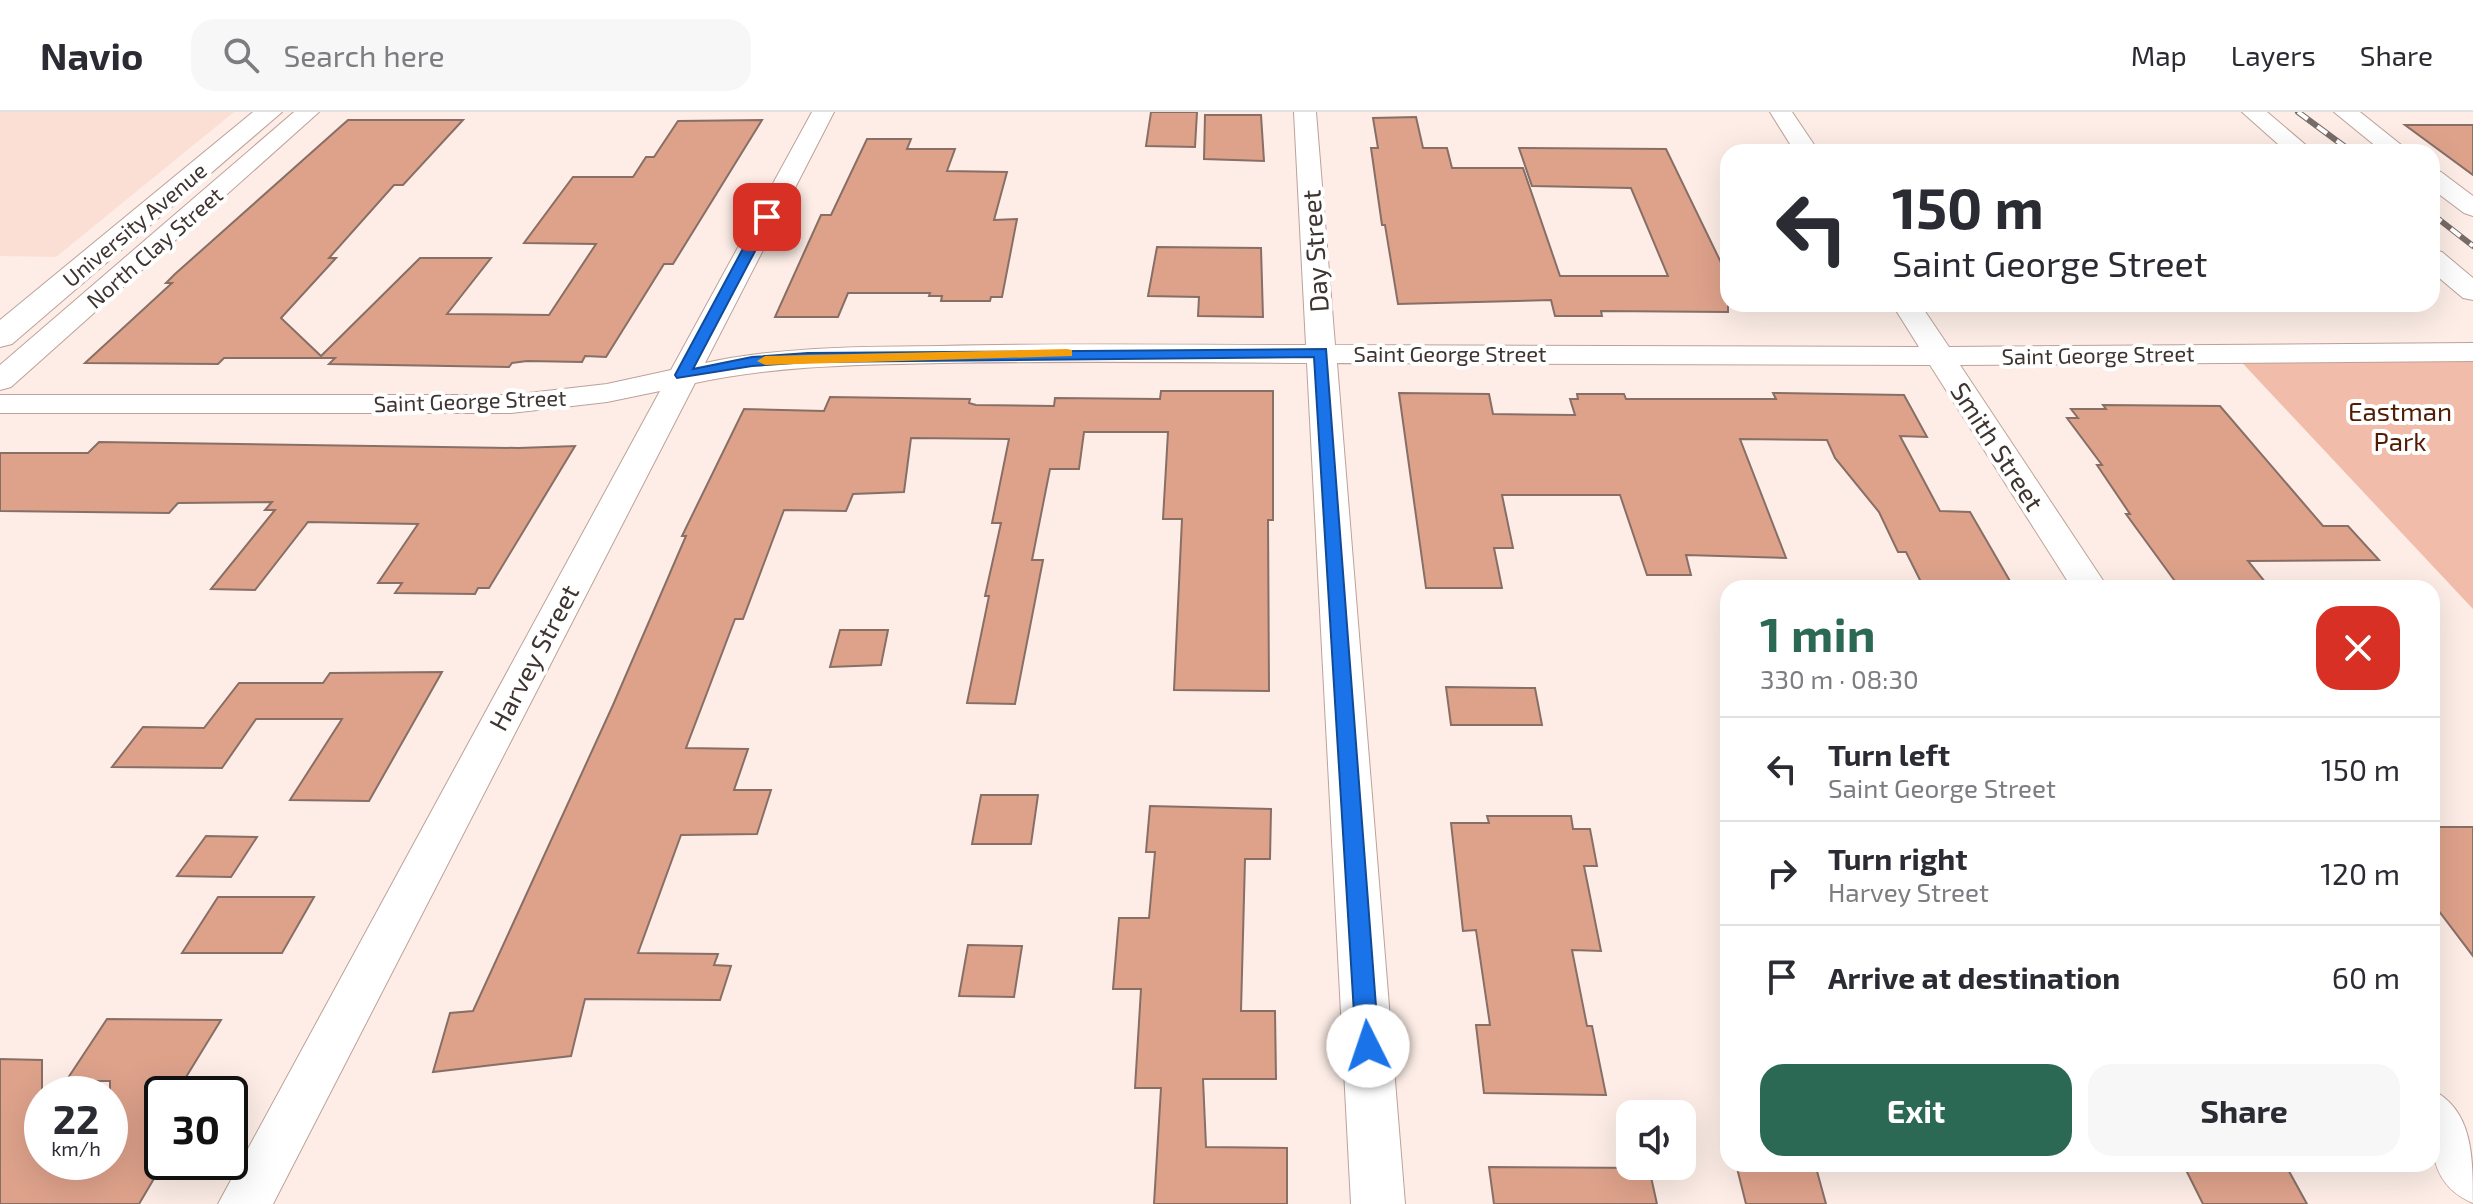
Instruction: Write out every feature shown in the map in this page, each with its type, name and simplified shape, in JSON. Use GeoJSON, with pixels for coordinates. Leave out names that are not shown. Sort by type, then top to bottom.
{"type":"FeatureCollection","features":[{"type":"Feature","properties":{"kind":"main road","name":"University Avenue"},"geometry":{"type":"LineString","coordinates":[[0,301],[234,112]]}},
{"type":"Feature","properties":{"kind":"main road","name":"University Avenue"},"geometry":{"type":"LineString","coordinates":[[0,337],[269,112]]}},
{"type":"Feature","properties":{"kind":"street","name":"North Clay Street"},"geometry":{"type":"LineString","coordinates":[[0,381],[308,112]]}},
{"type":"Feature","properties":{"kind":"street","name":"Harvey Street"},"geometry":{"type":"LineString","coordinates":[[245,1204],[823,112]]}},
{"type":"Feature","properties":{"kind":"street","name":"Day Street"},"geometry":{"type":"LineString","coordinates":[[1305,112],[1378,1204]]}},
{"type":"Feature","properties":{"kind":"street"},"geometry":{"type":"LineString","coordinates":[[1781,112],[1802,144]]}},
{"type":"Feature","properties":{"kind":"street"},"geometry":{"type":"LineString","coordinates":[[2253,112],[2292,144]]}},
{"type":"Feature","properties":{"kind":"street"},"geometry":{"type":"LineString","coordinates":[[2345,112],[2387,144]]}},
{"type":"Feature","properties":{"kind":"street"},"geometry":{"type":"LineString","coordinates":[[2440,183],[2473,208]]}},
{"type":"Feature","properties":{"kind":"street"},"geometry":{"type":"LineString","coordinates":[[2440,265],[2473,292]]}},
{"type":"Feature","properties":{"kind":"street","name":"Smith Street"},"geometry":{"type":"LineString","coordinates":[[1911,312],[2085,580]]}},
{"type":"Feature","properties":{"kind":"street","name":"Saint George Street"},"geometry":{"type":"LineString","coordinates":[[0,404],[511,404],[607,393],[752,362],[808,357],[1321,352],[1940,356],[2473,352]]}},
{"type":"Feature","properties":{"kind":"street"},"geometry":{"type":"LineString","coordinates":[[2440,1126],[2473,1177]]}},
{"type":"Feature","properties":{"kind":"shaded area"},"geometry":{"type":"Polygon","coordinates":[[[0,112],[234,112],[56,257],[0,256],[0,112]]]}},
{"type":"Feature","properties":{"kind":"green space","name":"Eastman Park"},"geometry":{"type":"Polygon","coordinates":[[[2473,352],[2473,609],[2233,353],[2473,352]]]}},
{"type":"Feature","properties":{"kind":"building"},"geometry":{"type":"Polygon","coordinates":[[[1151,112],[1197,112],[1195,147],[1146,146],[1151,112]]]}},
{"type":"Feature","properties":{"kind":"building"},"geometry":{"type":"Polygon","coordinates":[[[1205,115],[1261,115],[1264,161],[1204,159],[1205,115]]]}},
{"type":"Feature","properties":{"kind":"building"},"geometry":{"type":"Polygon","coordinates":[[[1416,117],[1423,148],[1447,148],[1452,168],[1523,168],[1560,276],[1668,276],[1631,188],[1532,186],[1519,148],[1666,149],[1720,260],[1720,312],[1601,311],[1602,316],[1555,316],[1551,300],[1398,304],[1371,148],[1378,148],[1373,118],[1416,117]]]}},
{"type":"Feature","properties":{"kind":"building"},"geometry":{"type":"Polygon","coordinates":[[[348,120],[463,120],[403,185],[394,185],[329,258],[336,258],[281,318],[321,356],[420,258],[491,258],[447,314],[549,315],[596,244],[524,243],[573,177],[633,177],[646,157],[654,157],[678,121],[762,120],[673,264],[664,264],[606,357],[585,356],[582,362],[527,361],[512,363],[509,367],[329,364],[335,358],[224,358],[218,364],[85,363],[172,283],[166,283],[175,274],[348,120]]]}},
{"type":"Feature","properties":{"kind":"building"},"geometry":{"type":"Polygon","coordinates":[[[2405,125],[2473,125],[2473,175],[2440,151],[2440,144],[2431,144],[2405,125]]]}},
{"type":"Feature","properties":{"kind":"building"},"geometry":{"type":"Polygon","coordinates":[[[867,139],[911,139],[907,149],[955,149],[947,171],[1007,172],[994,220],[1017,219],[1002,297],[991,297],[990,301],[941,301],[942,296],[929,296],[930,293],[848,293],[838,317],[775,317],[821,215],[831,215],[867,139]]]}},
{"type":"Feature","properties":{"kind":"building"},"geometry":{"type":"Polygon","coordinates":[[[1157,247],[1261,248],[1263,317],[1198,316],[1199,297],[1148,296],[1157,247]]]}},
{"type":"Feature","properties":{"kind":"building"},"geometry":{"type":"Polygon","coordinates":[[[1161,391],[1273,391],[1273,520],[1268,520],[1269,691],[1174,690],[1182,519],[1163,519],[1168,432],[1084,432],[1079,469],[1050,469],[1032,560],[1043,560],[1015,704],[967,703],[1001,523],[992,523],[1009,439],[911,438],[904,492],[853,494],[846,511],[784,510],[743,619],[735,619],[686,748],[748,749],[734,790],[771,790],[757,834],[681,835],[638,953],[718,954],[714,965],[731,966],[720,1000],[585,999],[571,1056],[433,1072],[450,1013],[473,1011],[613,705],[686,536],[682,536],[744,409],[824,411],[830,397],[970,399],[969,403],[976,405],[1054,406],[1055,398],[1160,399],[1161,391]]]}},
{"type":"Feature","properties":{"kind":"building"},"geometry":{"type":"Polygon","coordinates":[[[1399,393],[1489,394],[1493,414],[1575,415],[1570,399],[1578,399],[1577,394],[1624,394],[1626,399],[1776,399],[1773,393],[1904,395],[1927,437],[1900,436],[1940,511],[1970,512],[2009,580],[1920,580],[1906,552],[1898,552],[1879,512],[1835,458],[1827,440],[1740,439],[1786,558],[1686,555],[1691,575],[1647,575],[1620,495],[1502,495],[1513,548],[1494,548],[1502,588],[1426,588],[1399,393]]]}},
{"type":"Feature","properties":{"kind":"building"},"geometry":{"type":"Polygon","coordinates":[[[2103,405],[2220,406],[2323,526],[2348,526],[2379,560],[2248,561],[2263,580],[2174,580],[2126,514],[2130,514],[2097,465],[2102,465],[2067,418],[2078,418],[2071,409],[2106,409],[2103,405]]]}},
{"type":"Feature","properties":{"kind":"building"},"geometry":{"type":"Polygon","coordinates":[[[99,442],[518,448],[575,446],[489,588],[478,588],[475,594],[395,593],[402,583],[378,583],[418,524],[308,522],[255,590],[211,589],[275,510],[265,510],[272,502],[178,503],[169,513],[0,511],[0,453],[88,453],[99,442]]]}},
{"type":"Feature","properties":{"kind":"building"},"geometry":{"type":"Polygon","coordinates":[[[840,630],[888,630],[881,665],[830,667],[840,630]]]}},
{"type":"Feature","properties":{"kind":"building"},"geometry":{"type":"Polygon","coordinates":[[[442,672],[369,801],[290,800],[342,719],[256,719],[222,768],[112,767],[143,727],[204,728],[239,683],[323,683],[330,673],[442,672]]]}},
{"type":"Feature","properties":{"kind":"building"},"geometry":{"type":"Polygon","coordinates":[[[1446,687],[1535,688],[1542,725],[1451,725],[1446,687]]]}},
{"type":"Feature","properties":{"kind":"building"},"geometry":{"type":"Polygon","coordinates":[[[981,795],[1038,795],[1031,844],[972,844],[981,795]]]}},
{"type":"Feature","properties":{"kind":"building"},"geometry":{"type":"Polygon","coordinates":[[[1150,806],[1271,809],[1270,859],[1245,859],[1241,1011],[1275,1011],[1276,1079],[1203,1079],[1206,1147],[1287,1148],[1287,1204],[1154,1204],[1161,1088],[1135,1088],[1141,989],[1113,989],[1119,918],[1149,918],[1155,852],[1146,852],[1150,806]]]}},
{"type":"Feature","properties":{"kind":"building"},"geometry":{"type":"Polygon","coordinates":[[[1487,816],[1571,816],[1573,829],[1590,829],[1597,866],[1584,866],[1601,951],[1572,950],[1587,1026],[1592,1026],[1606,1095],[1484,1093],[1476,1025],[1490,1025],[1476,930],[1463,931],[1451,823],[1489,823],[1487,816]]]}},
{"type":"Feature","properties":{"kind":"building"},"geometry":{"type":"Polygon","coordinates":[[[2440,827],[2473,827],[2473,956],[2440,913],[2440,827]]]}},
{"type":"Feature","properties":{"kind":"building"},"geometry":{"type":"Polygon","coordinates":[[[206,836],[257,837],[231,877],[177,876],[206,836]]]}},
{"type":"Feature","properties":{"kind":"building"},"geometry":{"type":"Polygon","coordinates":[[[218,897],[314,897],[282,953],[182,953],[218,897]]]}},
{"type":"Feature","properties":{"kind":"building"},"geometry":{"type":"Polygon","coordinates":[[[968,945],[1022,946],[1014,997],[959,996],[968,945]]]}},
{"type":"Feature","properties":{"kind":"building"},"geometry":{"type":"Polygon","coordinates":[[[107,1019],[221,1020],[187,1076],[144,1076],[144,1180],[153,1180],[139,1204],[0,1204],[0,1059],[42,1060],[42,1076],[24,1076],[24,1180],[128,1180],[128,1076],[69,1076],[107,1019]]]}},
{"type":"Feature","properties":{"kind":"building"},"geometry":{"type":"Polygon","coordinates":[[[1489,1167],[1616,1168],[1616,1180],[1652,1180],[1657,1204],[1494,1204],[1489,1167]]]}},
{"type":"Feature","properties":{"kind":"building"},"geometry":{"type":"Polygon","coordinates":[[[1738,1172],[1817,1172],[1826,1204],[1746,1204],[1738,1172]]]}},
{"type":"Feature","properties":{"kind":"building"},"geometry":{"type":"Polygon","coordinates":[[[2187,1172],[2289,1172],[2307,1204],[2203,1204],[2187,1172]]]}},
{"type":"Feature","properties":{"kind":"railway"},"geometry":{"type":"LineString","coordinates":[[2298,112],[2341,144]]}},
{"type":"Feature","properties":{"kind":"railway"},"geometry":{"type":"LineString","coordinates":[[2440,220],[2473,246]]}},
{"type":"Feature","properties":{"kind":"slow traffic"},"geometry":{"type":"LineString","coordinates":[[765,361],[808,357],[1067,353]]}},
{"type":"Feature","properties":{"kind":"route"},"geometry":{"type":"LineString","coordinates":[[767,217],[683,375],[752,362],[808,357],[1321,352],[1368,1046]]}}]}
